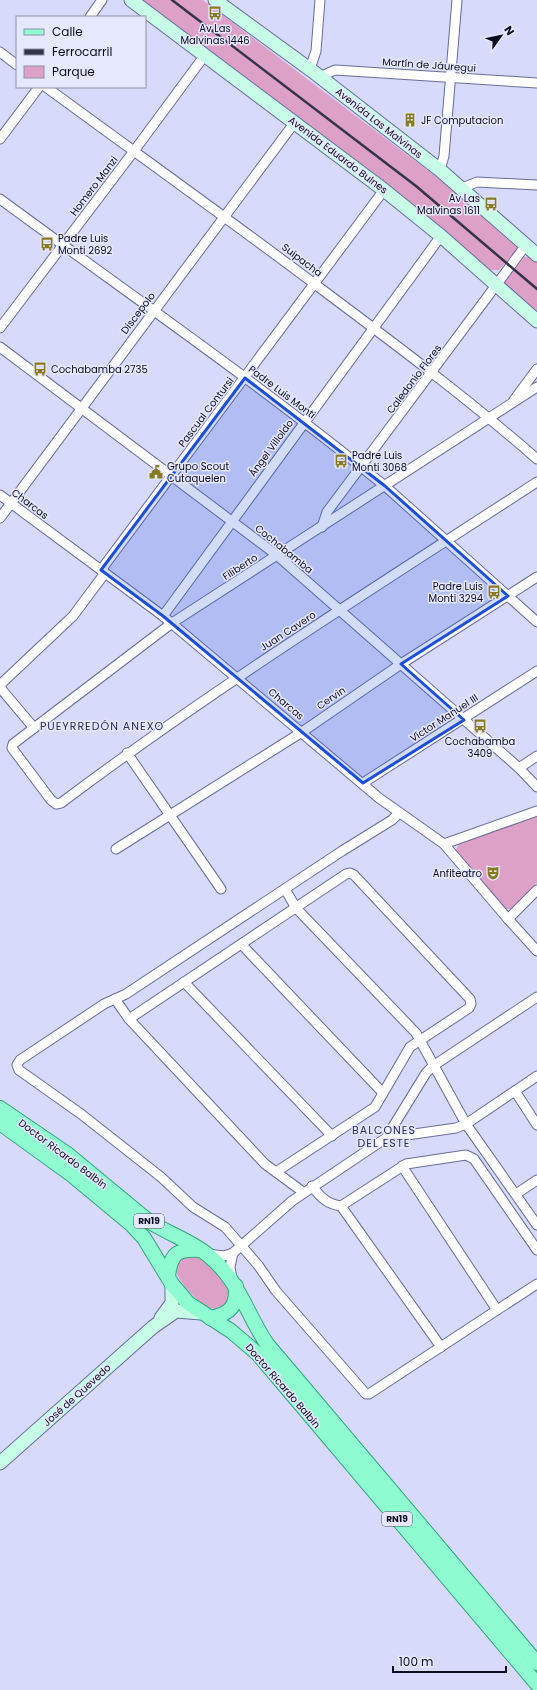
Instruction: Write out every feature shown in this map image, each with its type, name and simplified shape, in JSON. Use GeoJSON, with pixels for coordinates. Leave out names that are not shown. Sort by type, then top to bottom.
{"type":"FeatureCollection","features":[{"type":"Feature","properties":{"kind":"main road","name":"Avenida Eduardo Bulnes"},"geometry":{"type":"LineString","coordinates":[[131,0],[384,190],[441,236],[537,321]]}},
{"type":"Feature","properties":{"kind":"main road","name":"Avenida Las Malvinas"},"geometry":{"type":"LineString","coordinates":[[215,0],[322,78],[440,170],[537,255]]}},
{"type":"Feature","properties":{"kind":"main road","name":"Doctor Ricardo Balbín"},"geometry":{"type":"LineString","coordinates":[[0,1108],[66,1153],[147,1220],[204,1252],[234,1283],[254,1323],[267,1344],[478,1603],[537,1684]]}},
{"type":"Feature","properties":{"kind":"main road","name":"Doctor Ricardo Balbín"},"geometry":{"type":"LineString","coordinates":[[0,1123],[72,1175],[131,1224],[144,1238],[170,1280],[188,1303],[239,1337],[258,1354],[478,1603],[537,1663]]}},
{"type":"Feature","properties":{"kind":"main road"},"geometry":{"type":"LineString","coordinates":[[153,1327],[167,1312],[172,1303],[170,1280],[171,1260],[177,1253],[185,1250],[204,1252]]}},
{"type":"Feature","properties":{"kind":"main road"},"geometry":{"type":"LineString","coordinates":[[153,1327],[176,1312],[206,1316],[226,1313],[231,1309],[236,1298],[234,1283]]}},
{"type":"Feature","properties":{"kind":"main road","name":"José de Quevedo"},"geometry":{"type":"LineString","coordinates":[[0,1463],[153,1327]]}},
{"type":"Feature","properties":{"kind":"street"},"geometry":{"type":"LineString","coordinates":[[91,16],[102,0]]}},
{"type":"Feature","properties":{"kind":"street"},"geometry":{"type":"LineString","coordinates":[[310,69],[316,51],[320,0]]}},
{"type":"Feature","properties":{"kind":"street"},"geometry":{"type":"LineString","coordinates":[[440,170],[444,156],[457,0]]}},
{"type":"Feature","properties":{"kind":"street"},"geometry":{"type":"LineString","coordinates":[[0,52],[16,64]]}},
{"type":"Feature","properties":{"kind":"street","name":"Homero Manzi"},"geometry":{"type":"LineString","coordinates":[[0,328],[205,55]]}},
{"type":"Feature","properties":{"kind":"street","name":"Martín de Jáuregui"},"geometry":{"type":"LineString","coordinates":[[322,78],[326,74],[335,70],[537,83]]}},
{"type":"Feature","properties":{"kind":"street"},"geometry":{"type":"LineString","coordinates":[[0,139],[38,88]]}},
{"type":"Feature","properties":{"kind":"street","name":"Suipacha"},"geometry":{"type":"LineString","coordinates":[[47,88],[225,216],[374,328],[490,418],[537,459]]}},
{"type":"Feature","properties":{"kind":"street","name":"Discepolo"},"geometry":{"type":"LineString","coordinates":[[0,518],[295,122]]}},
{"type":"Feature","properties":{"kind":"street"},"geometry":{"type":"LineString","coordinates":[[462,188],[477,182],[537,185]]}},
{"type":"Feature","properties":{"kind":"street","name":"Pascual Contursi"},"geometry":{"type":"LineString","coordinates":[[34,728],[2,690],[2,683],[73,616],[172,476],[384,190]]}},
{"type":"Feature","properties":{"kind":"street","name":"Padre Luis Monti"},"geometry":{"type":"LineString","coordinates":[[0,199],[245,378],[362,467],[537,622]]}},
{"type":"Feature","properties":{"kind":"street","name":"Ángel Villoldo"},"geometry":{"type":"LineString","coordinates":[[163,616],[231,521],[441,236]]}},
{"type":"Feature","properties":{"kind":"street","name":"Caledonio Flores"},"geometry":{"type":"LineString","coordinates":[[322,527],[327,512],[526,245]]}},
{"type":"Feature","properties":{"kind":"street","name":"Cochabamba"},"geometry":{"type":"LineString","coordinates":[[0,347],[278,556],[402,664],[518,768],[537,787]]}},
{"type":"Feature","properties":{"kind":"street","name":"Filiberto"},"geometry":{"type":"LineString","coordinates":[[510,404],[537,369]]}},
{"type":"Feature","properties":{"kind":"street","name":"Filiberto"},"geometry":{"type":"LineString","coordinates":[[56,804],[51,800],[12,748],[13,744],[172,623],[278,556],[537,387]]}},
{"type":"Feature","properties":{"kind":"street","name":"Juan Cavero"},"geometry":{"type":"LineString","coordinates":[[56,804],[61,803],[128,753],[238,678],[537,482]]}},
{"type":"Feature","properties":{"kind":"street","name":"Charcas"},"geometry":{"type":"LineString","coordinates":[[0,495],[172,623],[379,798],[444,844],[537,951]]}},
{"type":"Feature","properties":{"kind":"street","name":"Cervin"},"geometry":{"type":"LineString","coordinates":[[116,848],[170,816],[302,732],[402,664],[537,577]]}},
{"type":"Feature","properties":{"kind":"street","name":"Víctor Manuel III"},"geometry":{"type":"LineString","coordinates":[[363,783],[464,720],[537,671]]}},
{"type":"Feature","properties":{"kind":"street"},"geometry":{"type":"LineString","coordinates":[[128,753],[222,890]]}},
{"type":"Feature","properties":{"kind":"street"},"geometry":{"type":"LineString","coordinates":[[518,768],[537,756]]}},
{"type":"Feature","properties":{"kind":"street"},"geometry":{"type":"LineString","coordinates":[[444,844],[537,811]]}},
{"type":"Feature","properties":{"kind":"street"},"geometry":{"type":"LineString","coordinates":[[399,813],[392,820],[126,994],[104,1004],[20,1060],[17,1065],[20,1070],[81,1114],[155,1172],[193,1207],[216,1220],[224,1227],[264,1273],[276,1291],[366,1394],[369,1394],[537,1284]]}},
{"type":"Feature","properties":{"kind":"street"},"geometry":{"type":"LineString","coordinates":[[129,1019],[242,945],[346,874],[350,873],[354,875],[470,999],[471,1004],[469,1008],[407,1051],[375,1107],[276,1172]]}},
{"type":"Feature","properties":{"kind":"street"},"geometry":{"type":"LineString","coordinates":[[285,889],[296,908],[416,1033],[466,1124],[537,1225]]}},
{"type":"Feature","properties":{"kind":"street"},"geometry":{"type":"LineString","coordinates":[[508,919],[537,890]]}},
{"type":"Feature","properties":{"kind":"street"},"geometry":{"type":"LineString","coordinates":[[242,945],[383,1093]]}},
{"type":"Feature","properties":{"kind":"street"},"geometry":{"type":"LineString","coordinates":[[184,982],[332,1136]]}},
{"type":"Feature","properties":{"kind":"street"},"geometry":{"type":"LineString","coordinates":[[386,1138],[426,1073],[433,1066],[537,997]]}},
{"type":"Feature","properties":{"kind":"street"},"geometry":{"type":"LineString","coordinates":[[115,999],[129,1019],[265,1164],[303,1192]]}},
{"type":"Feature","properties":{"kind":"street"},"geometry":{"type":"LineString","coordinates":[[204,1252],[224,1256],[233,1253],[303,1192],[386,1138],[456,1128],[466,1124],[537,1076]]}},
{"type":"Feature","properties":{"kind":"street"},"geometry":{"type":"LineString","coordinates":[[515,1091],[537,1124]]}},
{"type":"Feature","properties":{"kind":"street"},"geometry":{"type":"LineString","coordinates":[[312,1186],[319,1197],[333,1205],[341,1206],[402,1166],[412,1162],[466,1155],[470,1156],[474,1159],[537,1250]]}},
{"type":"Feature","properties":{"kind":"street"},"geometry":{"type":"LineString","coordinates":[[402,1166],[498,1310]]}},
{"type":"Feature","properties":{"kind":"street"},"geometry":{"type":"LineString","coordinates":[[516,1194],[537,1180]]}},
{"type":"Feature","properties":{"kind":"street"},"geometry":{"type":"LineString","coordinates":[[341,1206],[441,1347]]}},
{"type":"Feature","properties":{"kind":"street"},"geometry":{"type":"LineString","coordinates":[[233,1253],[230,1267],[234,1283]]}},
{"type":"Feature","properties":{"kind":"highlighted area"},"geometry":{"type":"Polygon","coordinates":[[[245,378],[385,486],[508,596],[401,664],[464,720],[363,783],[163,616],[101,570],[245,378]]]}},
{"type":"Feature","properties":{"kind":"green space"},"geometry":{"type":"Polygon","coordinates":[[[143,0],[203,0],[443,182],[516,242],[518,248],[499,270],[488,270],[394,189],[143,0]]]}},
{"type":"Feature","properties":{"kind":"green space"},"geometry":{"type":"Polygon","coordinates":[[[531,256],[537,261],[537,317],[503,284],[524,257],[531,256]]]}},
{"type":"Feature","properties":{"kind":"green space"},"geometry":{"type":"Polygon","coordinates":[[[537,816],[537,883],[511,909],[504,909],[455,852],[459,844],[537,816]]]}},
{"type":"Feature","properties":{"kind":"green space"},"geometry":{"type":"Polygon","coordinates":[[[197,1255],[221,1277],[226,1284],[230,1297],[227,1303],[220,1308],[211,1308],[198,1300],[185,1287],[177,1274],[176,1268],[180,1258],[197,1255]]]}},
{"type":"Feature","properties":{"kind":"railway"},"geometry":{"type":"LineString","coordinates":[[172,0],[416,186],[537,289]]}},
{"type":"Feature","properties":{"kind":"place","name":"Av Las Malvinas 1446"},"geometry":{"type":"Point","coordinates":[215,13]}},
{"type":"Feature","properties":{"kind":"place","name":"JF Computacion"},"geometry":{"type":"Point","coordinates":[410,120]}},
{"type":"Feature","properties":{"kind":"place","name":"Av Las Malvinas 1611"},"geometry":{"type":"Point","coordinates":[491,204]}},
{"type":"Feature","properties":{"kind":"place","name":"Padre Luis Monti 2692"},"geometry":{"type":"Point","coordinates":[47,244]}},
{"type":"Feature","properties":{"kind":"place","name":"Cochabamba 2735"},"geometry":{"type":"Point","coordinates":[40,369]}},
{"type":"Feature","properties":{"kind":"place","name":"Padre Luis Monti 3068"},"geometry":{"type":"Point","coordinates":[341,461]}},
{"type":"Feature","properties":{"kind":"place","name":"Grupo Scout Cutaquelen"},"geometry":{"type":"Point","coordinates":[156,472]}},
{"type":"Feature","properties":{"kind":"place","name":"Padre Luis Monti 3294"},"geometry":{"type":"Point","coordinates":[494,592]}},
{"type":"Feature","properties":{"kind":"place","name":"Cochabamba 3409"},"geometry":{"type":"Point","coordinates":[480,726]}},
{"type":"Feature","properties":{"kind":"place","name":"Anfiteatro"},"geometry":{"type":"Point","coordinates":[493,873]}},
{"type":"Feature","properties":{"kind":"district","name":"PUEYRREDÓN ANEXO"},"geometry":{"type":"Point","coordinates":[102,726]}},
{"type":"Feature","properties":{"kind":"district","name":"BALCONES DEL ESTE"},"geometry":{"type":"Point","coordinates":[384,1136]}}]}
